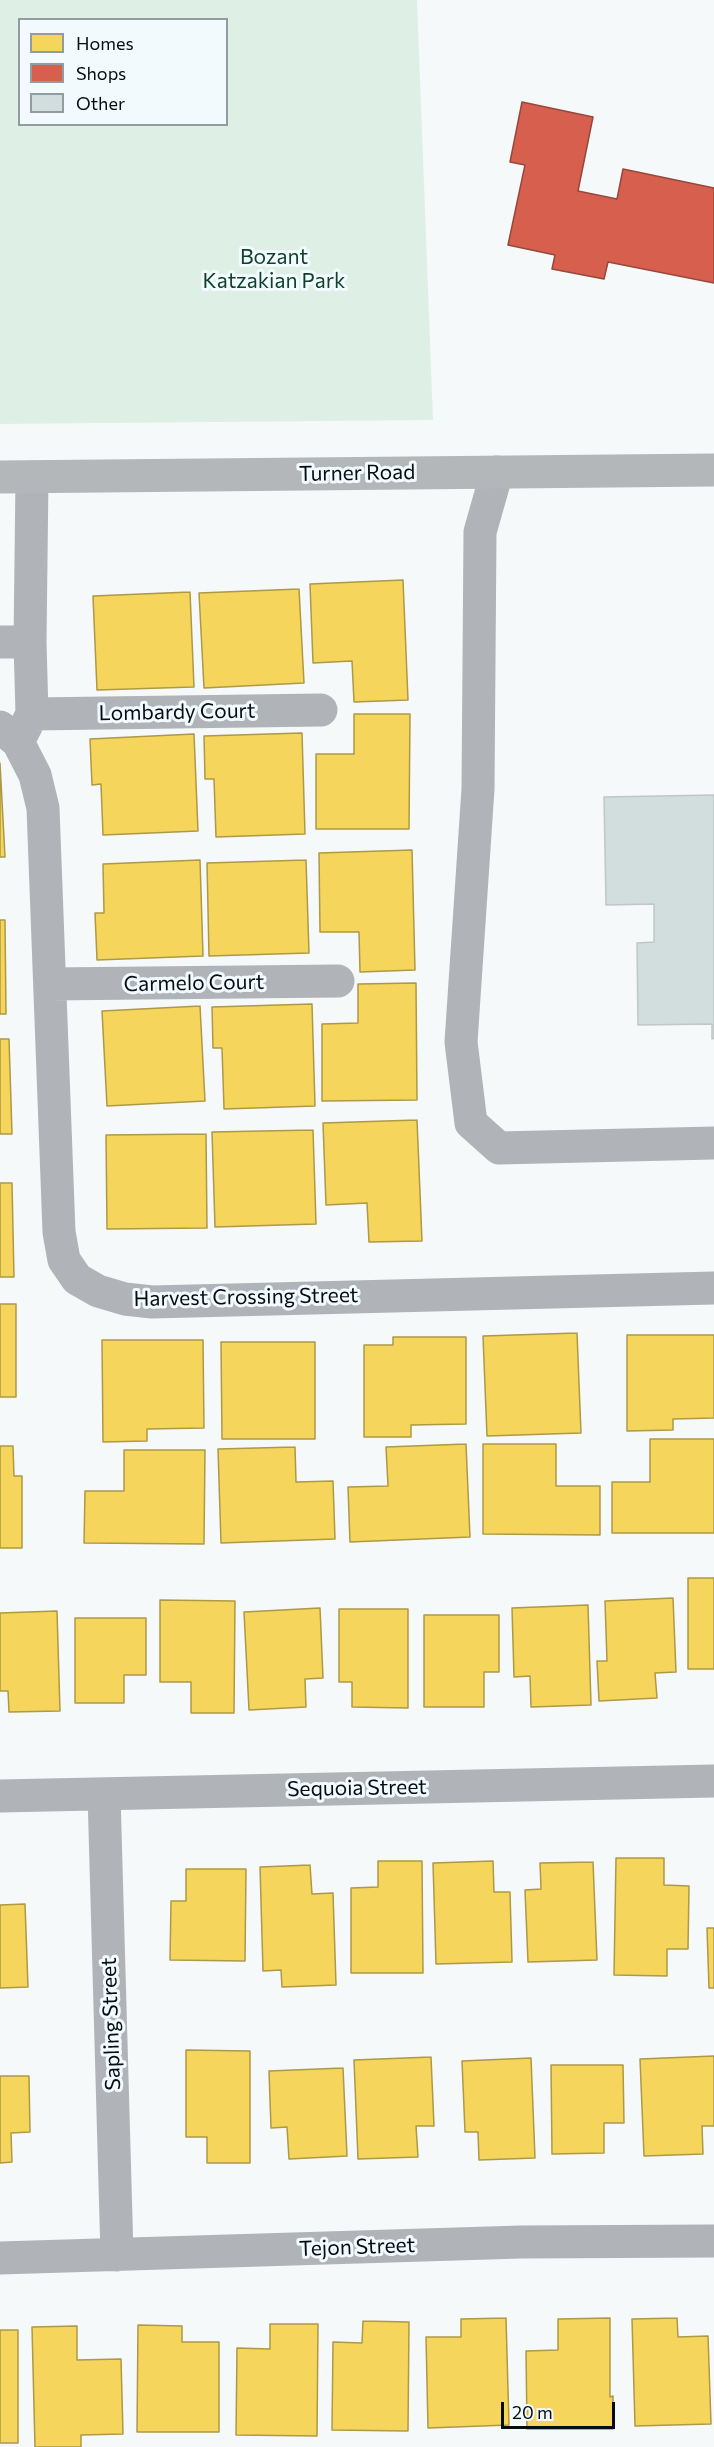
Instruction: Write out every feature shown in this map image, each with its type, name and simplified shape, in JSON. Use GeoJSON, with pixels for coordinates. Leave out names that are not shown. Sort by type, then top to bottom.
{"type":"FeatureCollection","features":[{"type":"Feature","properties":{"kind":"main road","name":"Turner Road"},"geometry":{"type":"LineString","coordinates":[[16,477],[714,470]]}},
{"type":"Feature","properties":{"kind":"street"},"geometry":{"type":"LineString","coordinates":[[497,472],[480,532],[478,789],[461,1042],[471,1123],[500,1148],[714,1143]]}},
{"type":"Feature","properties":{"kind":"street","name":"Harvest Crossing Street"},"geometry":{"type":"LineString","coordinates":[[16,477],[17,728],[35,775],[43,808],[59,1232],[64,1260],[77,1279],[98,1291],[125,1299],[152,1302],[714,1287]]}},
{"type":"Feature","properties":{"kind":"street","name":"Lombardy Court"},"geometry":{"type":"LineString","coordinates":[[17,728],[321,710]]}},
{"type":"Feature","properties":{"kind":"street","name":"Carmelo Court"},"geometry":{"type":"LineString","coordinates":[[50,984],[338,981]]}},
{"type":"Feature","properties":{"kind":"street","name":"Sequoia Street"},"geometry":{"type":"LineString","coordinates":[[0,1796],[714,1781]]}},
{"type":"Feature","properties":{"kind":"street","name":"Sapling Street"},"geometry":{"type":"LineString","coordinates":[[104,1794],[117,2255]]}},
{"type":"Feature","properties":{"kind":"street","name":"Tejon Street"},"geometry":{"type":"LineString","coordinates":[[0,2258],[520,2242],[714,2241]]}},
{"type":"Feature","properties":{"kind":"green space","name":"Bozant Katzakian Park"},"geometry":{"type":"Polygon","coordinates":[[[0,0],[417,0],[433,420],[0,424],[0,0]]]}},
{"type":"Feature","properties":{"kind":"building: Homes"},"geometry":{"type":"Polygon","coordinates":[[[403,580],[408,700],[354,702],[352,661],[313,663],[310,584],[403,580]]]}},
{"type":"Feature","properties":{"kind":"building: Homes"},"geometry":{"type":"Polygon","coordinates":[[[299,589],[304,683],[204,688],[199,593],[299,589]]]}},
{"type":"Feature","properties":{"kind":"building: Homes"},"geometry":{"type":"Polygon","coordinates":[[[190,592],[194,687],[97,690],[93,596],[190,592]]]}},
{"type":"Feature","properties":{"kind":"building: Homes"},"geometry":{"type":"Polygon","coordinates":[[[354,714],[410,714],[409,829],[316,829],[316,754],[354,754],[354,714]]]}},
{"type":"Feature","properties":{"kind":"building: Homes"},"geometry":{"type":"Polygon","coordinates":[[[302,733],[305,834],[216,837],[214,779],[205,779],[204,736],[302,733]]]}},
{"type":"Feature","properties":{"kind":"building: Homes"},"geometry":{"type":"Polygon","coordinates":[[[194,734],[198,831],[103,835],[101,784],[92,785],[90,739],[194,734]]]}},
{"type":"Feature","properties":{"kind":"building: Homes"},"geometry":{"type":"Polygon","coordinates":[[[0,763],[5,857],[0,857],[0,763]]]}},
{"type":"Feature","properties":{"kind":"building: Homes"},"geometry":{"type":"Polygon","coordinates":[[[412,850],[415,970],[360,972],[359,932],[320,932],[319,853],[412,850]]]}},
{"type":"Feature","properties":{"kind":"building: Homes"},"geometry":{"type":"Polygon","coordinates":[[[200,860],[203,956],[97,960],[95,913],[104,913],[103,864],[200,860]]]}},
{"type":"Feature","properties":{"kind":"building: Homes"},"geometry":{"type":"Polygon","coordinates":[[[306,860],[309,953],[209,956],[207,863],[306,860]]]}},
{"type":"Feature","properties":{"kind":"building: Homes"},"geometry":{"type":"Polygon","coordinates":[[[0,920],[5,920],[6,1014],[0,1014],[0,920]]]}},
{"type":"Feature","properties":{"kind":"building: Homes"},"geometry":{"type":"Polygon","coordinates":[[[416,983],[417,1100],[322,1101],[322,1024],[358,1023],[358,984],[416,983]]]}},
{"type":"Feature","properties":{"kind":"building: Homes"},"geometry":{"type":"Polygon","coordinates":[[[312,1004],[315,1106],[224,1109],[222,1048],[213,1048],[212,1007],[312,1004]]]}},
{"type":"Feature","properties":{"kind":"building: Homes"},"geometry":{"type":"Polygon","coordinates":[[[200,1006],[205,1101],[107,1106],[102,1011],[200,1006]]]}},
{"type":"Feature","properties":{"kind":"building: Homes"},"geometry":{"type":"Polygon","coordinates":[[[0,1039],[9,1039],[12,1134],[0,1134],[0,1039]]]}},
{"type":"Feature","properties":{"kind":"building: Homes"},"geometry":{"type":"Polygon","coordinates":[[[417,1120],[422,1241],[369,1242],[367,1203],[326,1205],[323,1123],[417,1120]]]}},
{"type":"Feature","properties":{"kind":"building: Homes"},"geometry":{"type":"Polygon","coordinates":[[[313,1130],[316,1224],[215,1227],[212,1132],[313,1130]]]}},
{"type":"Feature","properties":{"kind":"building: Homes"},"geometry":{"type":"Polygon","coordinates":[[[206,1134],[207,1228],[107,1229],[106,1135],[206,1134]]]}},
{"type":"Feature","properties":{"kind":"building: Homes"},"geometry":{"type":"Polygon","coordinates":[[[0,1183],[12,1183],[14,1277],[0,1277],[0,1183]]]}},
{"type":"Feature","properties":{"kind":"building: Homes"},"geometry":{"type":"Polygon","coordinates":[[[0,1304],[16,1304],[16,1397],[0,1397],[0,1304]]]}},
{"type":"Feature","properties":{"kind":"building: Homes"},"geometry":{"type":"Polygon","coordinates":[[[577,1333],[581,1433],[487,1436],[483,1336],[577,1333]]]}},
{"type":"Feature","properties":{"kind":"building: Homes"},"geometry":{"type":"Polygon","coordinates":[[[627,1335],[714,1335],[714,1418],[673,1419],[673,1430],[627,1431],[627,1335]]]}},
{"type":"Feature","properties":{"kind":"building: Homes"},"geometry":{"type":"Polygon","coordinates":[[[393,1337],[466,1337],[466,1424],[411,1425],[411,1437],[364,1437],[364,1345],[393,1345],[393,1337]]]}},
{"type":"Feature","properties":{"kind":"building: Homes"},"geometry":{"type":"Polygon","coordinates":[[[102,1340],[203,1340],[204,1428],[147,1429],[147,1441],[103,1442],[102,1340]]]}},
{"type":"Feature","properties":{"kind":"building: Homes"},"geometry":{"type":"Polygon","coordinates":[[[221,1342],[315,1342],[315,1439],[222,1439],[221,1342]]]}},
{"type":"Feature","properties":{"kind":"building: Homes"},"geometry":{"type":"Polygon","coordinates":[[[650,1439],[714,1439],[714,1533],[612,1533],[612,1482],[650,1482],[650,1439]]]}},
{"type":"Feature","properties":{"kind":"building: Homes"},"geometry":{"type":"Polygon","coordinates":[[[466,1444],[470,1537],[350,1542],[348,1487],[388,1486],[386,1447],[466,1444]]]}},
{"type":"Feature","properties":{"kind":"building: Homes"},"geometry":{"type":"Polygon","coordinates":[[[483,1444],[556,1444],[556,1486],[600,1486],[600,1535],[483,1534],[483,1444]]]}},
{"type":"Feature","properties":{"kind":"building: Homes"},"geometry":{"type":"Polygon","coordinates":[[[0,1446],[13,1446],[14,1476],[22,1476],[22,1548],[0,1548],[0,1446]]]}},
{"type":"Feature","properties":{"kind":"building: Homes"},"geometry":{"type":"Polygon","coordinates":[[[295,1447],[296,1482],[333,1481],[335,1539],[221,1543],[218,1449],[295,1447]]]}},
{"type":"Feature","properties":{"kind":"building: Homes"},"geometry":{"type":"Polygon","coordinates":[[[124,1450],[205,1450],[204,1544],[84,1543],[85,1491],[124,1491],[124,1450]]]}},
{"type":"Feature","properties":{"kind":"building: Homes"},"geometry":{"type":"Polygon","coordinates":[[[688,1578],[714,1578],[714,1669],[688,1669],[688,1578]]]}},
{"type":"Feature","properties":{"kind":"building: Homes"},"geometry":{"type":"Polygon","coordinates":[[[673,1598],[676,1672],[655,1673],[657,1698],[599,1701],[597,1661],[607,1661],[605,1601],[673,1598]]]}},
{"type":"Feature","properties":{"kind":"building: Homes"},"geometry":{"type":"Polygon","coordinates":[[[160,1600],[235,1601],[234,1713],[191,1713],[191,1682],[160,1682],[160,1600]]]}},
{"type":"Feature","properties":{"kind":"building: Homes"},"geometry":{"type":"Polygon","coordinates":[[[588,1605],[591,1705],[531,1707],[530,1676],[514,1677],[512,1608],[588,1605]]]}},
{"type":"Feature","properties":{"kind":"building: Homes"},"geometry":{"type":"Polygon","coordinates":[[[320,1608],[323,1678],[305,1679],[306,1707],[249,1710],[244,1612],[320,1608]]]}},
{"type":"Feature","properties":{"kind":"building: Homes"},"geometry":{"type":"Polygon","coordinates":[[[339,1609],[408,1609],[408,1708],[352,1707],[352,1682],[339,1682],[339,1609]]]}},
{"type":"Feature","properties":{"kind":"building: Homes"},"geometry":{"type":"Polygon","coordinates":[[[57,1611],[60,1711],[9,1712],[8,1691],[0,1691],[0,1613],[57,1611]]]}},
{"type":"Feature","properties":{"kind":"building: Homes"},"geometry":{"type":"Polygon","coordinates":[[[424,1615],[499,1615],[499,1672],[484,1672],[484,1707],[424,1707],[424,1615]]]}},
{"type":"Feature","properties":{"kind":"building: Homes"},"geometry":{"type":"Polygon","coordinates":[[[75,1618],[146,1618],[146,1675],[124,1675],[124,1703],[75,1703],[75,1618]]]}},
{"type":"Feature","properties":{"kind":"building: Homes"},"geometry":{"type":"Polygon","coordinates":[[[616,1858],[664,1858],[664,1885],[689,1886],[688,1949],[667,1949],[667,1976],[614,1975],[616,1858]]]}},
{"type":"Feature","properties":{"kind":"building: Homes"},"geometry":{"type":"Polygon","coordinates":[[[378,1861],[422,1861],[423,1973],[351,1973],[351,1888],[378,1887],[378,1861]]]}},
{"type":"Feature","properties":{"kind":"building: Homes"},"geometry":{"type":"Polygon","coordinates":[[[493,1861],[494,1892],[510,1892],[512,1962],[436,1964],[433,1863],[493,1861]]]}},
{"type":"Feature","properties":{"kind":"building: Homes"},"geometry":{"type":"Polygon","coordinates":[[[593,1862],[597,1960],[528,1962],[525,1890],[541,1889],[540,1863],[593,1862]]]}},
{"type":"Feature","properties":{"kind":"building: Homes"},"geometry":{"type":"Polygon","coordinates":[[[310,1865],[312,1894],[333,1893],[336,1985],[282,1987],[281,1970],[263,1971],[260,1867],[310,1865]]]}},
{"type":"Feature","properties":{"kind":"building: Homes"},"geometry":{"type":"Polygon","coordinates":[[[186,1869],[246,1869],[245,1961],[170,1960],[171,1901],[186,1901],[186,1869]]]}},
{"type":"Feature","properties":{"kind":"building: Homes"},"geometry":{"type":"Polygon","coordinates":[[[25,1904],[28,1987],[0,1988],[0,1905],[25,1904]]]}},
{"type":"Feature","properties":{"kind":"building: Homes"},"geometry":{"type":"Polygon","coordinates":[[[707,1928],[714,1928],[714,1988],[709,1988],[707,1928]]]}},
{"type":"Feature","properties":{"kind":"building: Homes"},"geometry":{"type":"Polygon","coordinates":[[[186,2050],[250,2051],[250,2163],[207,2163],[207,2137],[186,2137],[186,2050]]]}},
{"type":"Feature","properties":{"kind":"building: Homes"},"geometry":{"type":"Polygon","coordinates":[[[714,2056],[714,2126],[702,2126],[703,2154],[644,2156],[640,2059],[714,2056]]]}},
{"type":"Feature","properties":{"kind":"building: Homes"},"geometry":{"type":"Polygon","coordinates":[[[431,2057],[434,2126],[416,2126],[418,2157],[358,2159],[354,2060],[431,2057]]]}},
{"type":"Feature","properties":{"kind":"building: Homes"},"geometry":{"type":"Polygon","coordinates":[[[531,2058],[535,2158],[479,2160],[478,2132],[465,2132],[462,2061],[531,2058]]]}},
{"type":"Feature","properties":{"kind":"building: Homes"},"geometry":{"type":"Polygon","coordinates":[[[551,2065],[623,2065],[624,2123],[604,2123],[604,2153],[552,2154],[551,2065]]]}},
{"type":"Feature","properties":{"kind":"building: Homes"},"geometry":{"type":"Polygon","coordinates":[[[343,2068],[347,2156],[289,2159],[287,2127],[271,2128],[269,2071],[343,2068]]]}},
{"type":"Feature","properties":{"kind":"building: Homes"},"geometry":{"type":"Polygon","coordinates":[[[0,2076],[29,2076],[30,2132],[11,2133],[12,2162],[0,2163],[0,2076]]]}},
{"type":"Feature","properties":{"kind":"building: Homes"},"geometry":{"type":"Polygon","coordinates":[[[506,2318],[509,2425],[428,2428],[426,2337],[461,2337],[461,2319],[506,2318]]]}},
{"type":"Feature","properties":{"kind":"building: Homes"},"geometry":{"type":"Polygon","coordinates":[[[610,2318],[610,2397],[613,2396],[613,2429],[527,2429],[526,2351],[558,2350],[558,2319],[610,2318]]]}},
{"type":"Feature","properties":{"kind":"building: Homes"},"geometry":{"type":"Polygon","coordinates":[[[677,2318],[678,2337],[708,2336],[711,2424],[635,2426],[632,2319],[677,2318]]]}},
{"type":"Feature","properties":{"kind":"building: Homes"},"geometry":{"type":"Polygon","coordinates":[[[363,2321],[409,2322],[408,2431],[332,2430],[333,2342],[362,2343],[363,2321]]]}},
{"type":"Feature","properties":{"kind":"building: Homes"},"geometry":{"type":"Polygon","coordinates":[[[270,2324],[318,2324],[317,2436],[236,2435],[237,2348],[270,2349],[270,2324]]]}},
{"type":"Feature","properties":{"kind":"building: Homes"},"geometry":{"type":"Polygon","coordinates":[[[138,2325],[182,2326],[182,2342],[219,2342],[219,2432],[137,2432],[138,2325]]]}},
{"type":"Feature","properties":{"kind":"building: Homes"},"geometry":{"type":"Polygon","coordinates":[[[77,2326],[77,2360],[121,2359],[123,2434],[81,2435],[81,2447],[35,2447],[32,2327],[77,2326]]]}},
{"type":"Feature","properties":{"kind":"building: Homes"},"geometry":{"type":"Polygon","coordinates":[[[0,2330],[18,2330],[18,2443],[0,2443],[0,2330]]]}},
{"type":"Feature","properties":{"kind":"building: Shops"},"geometry":{"type":"Polygon","coordinates":[[[522,102],[593,117],[578,191],[617,199],[623,169],[714,188],[714,283],[608,262],[604,279],[552,269],[555,255],[508,245],[525,165],[510,162],[522,102]]]}},
{"type":"Feature","properties":{"kind":"building: Other"},"geometry":{"type":"Polygon","coordinates":[[[714,795],[714,1038],[712,1039],[712,1024],[638,1025],[637,943],[654,942],[654,904],[606,905],[604,797],[714,795]]]}}]}
